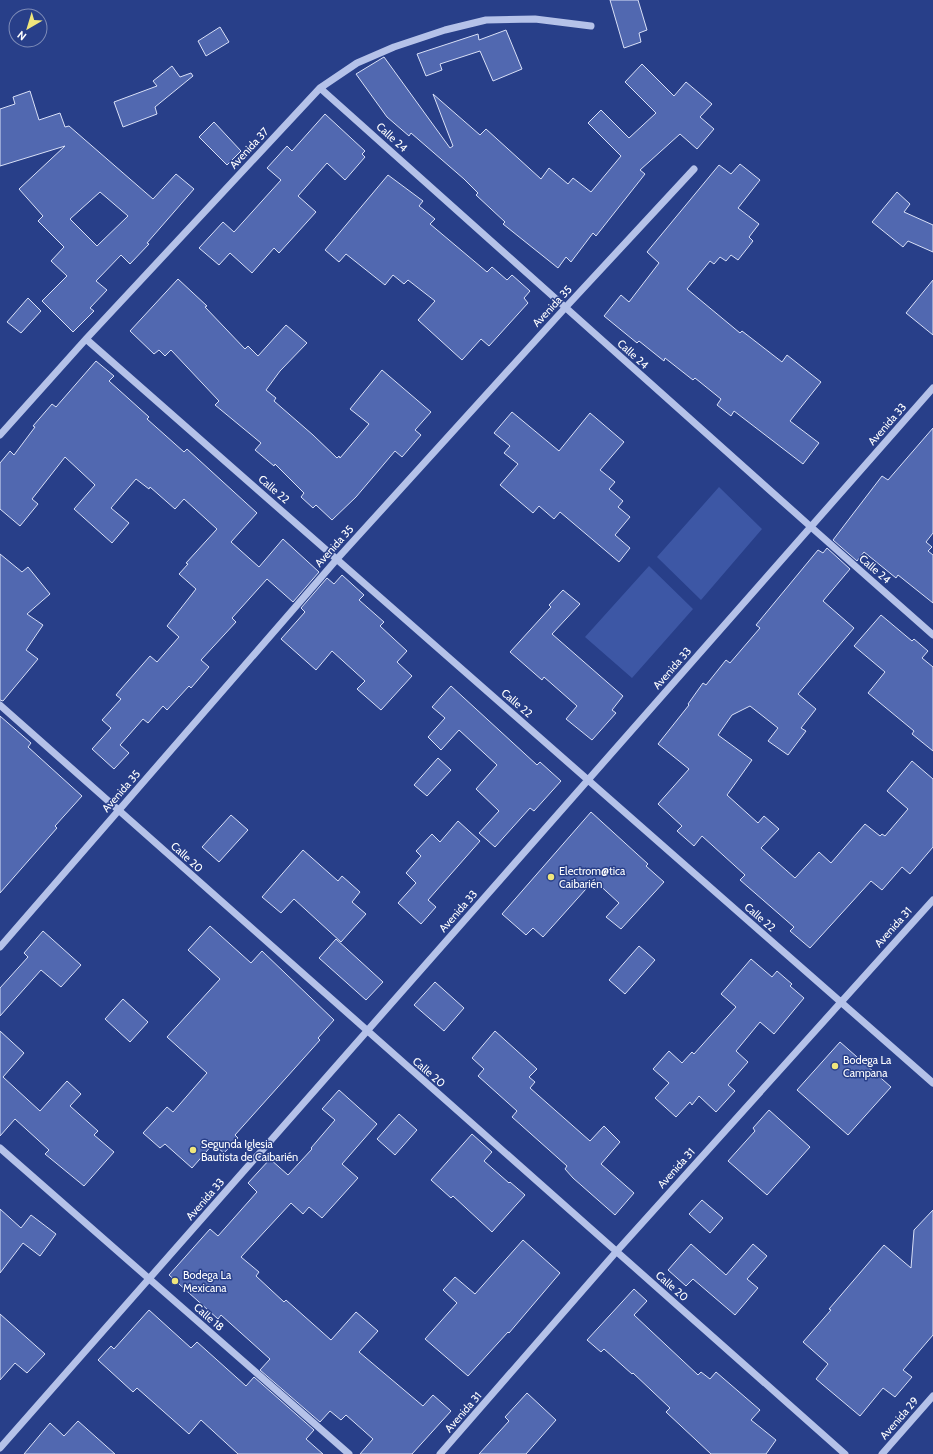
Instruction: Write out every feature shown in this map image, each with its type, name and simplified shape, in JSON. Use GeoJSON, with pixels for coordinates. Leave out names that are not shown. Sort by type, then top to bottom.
{"type":"FeatureCollection","features":[{"type":"Feature","properties":{"kind":"street","name":"Avenida 37"},"geometry":{"type":"LineString","coordinates":[[0,435],[86,339],[320,88],[357,63],[394,47],[445,30],[486,20],[535,19],[591,26]]}},
{"type":"Feature","properties":{"kind":"street","name":"Calle 24"},"geometry":{"type":"LineString","coordinates":[[320,88],[565,308],[933,634]]}},
{"type":"Feature","properties":{"kind":"street","name":"Avenida 35"},"geometry":{"type":"LineString","coordinates":[[0,947],[337,559],[565,308],[694,169]]}},
{"type":"Feature","properties":{"kind":"street","name":"Calle 22"},"geometry":{"type":"LineString","coordinates":[[86,339],[933,1083]]}},
{"type":"Feature","properties":{"kind":"street","name":"Avenida 33"},"geometry":{"type":"LineString","coordinates":[[0,1448],[933,388]]}},
{"type":"Feature","properties":{"kind":"street","name":"Calle 20"},"geometry":{"type":"LineString","coordinates":[[0,705],[366,1032],[845,1454]]}},
{"type":"Feature","properties":{"kind":"street","name":"Avenida 31"},"geometry":{"type":"LineString","coordinates":[[440,1454],[616,1252],[933,900]]}},
{"type":"Feature","properties":{"kind":"street","name":"Calle 18"},"geometry":{"type":"LineString","coordinates":[[0,1148],[349,1454]]}},
{"type":"Feature","properties":{"kind":"street","name":"Avenida 29"},"geometry":{"type":"LineString","coordinates":[[882,1454],[933,1396]]}},
{"type":"Feature","properties":{"kind":"shaded area"},"geometry":{"type":"Polygon","coordinates":[[[719,487],[762,529],[701,600],[657,557],[719,487]]]}},
{"type":"Feature","properties":{"kind":"shaded area"},"geometry":{"type":"Polygon","coordinates":[[[649,566],[693,609],[632,678],[585,637],[649,566]]]}},
{"type":"Feature","properties":{"kind":"building"},"geometry":{"type":"Polygon","coordinates":[[[610,0],[638,0],[647,30],[639,33],[641,42],[624,48],[610,0]]]}},
{"type":"Feature","properties":{"kind":"building"},"geometry":{"type":"Polygon","coordinates":[[[220,27],[229,42],[206,56],[198,41],[220,27]]]}},
{"type":"Feature","properties":{"kind":"building"},"geometry":{"type":"Polygon","coordinates":[[[506,30],[522,69],[493,81],[480,51],[440,64],[442,70],[426,76],[417,54],[478,34],[479,40],[506,30]]]}},
{"type":"Feature","properties":{"kind":"building"},"geometry":{"type":"Polygon","coordinates":[[[384,57],[450,148],[453,146],[433,94],[480,135],[486,129],[541,179],[549,168],[568,184],[573,178],[591,192],[621,156],[588,123],[601,110],[629,138],[656,113],[625,82],[642,64],[674,96],[686,82],[712,104],[700,117],[714,129],[697,149],[680,134],[640,170],[645,174],[596,236],[593,233],[571,262],[566,257],[558,268],[503,224],[505,222],[476,195],[478,193],[464,179],[411,133],[409,136],[387,117],[356,74],[384,57]]]}},
{"type":"Feature","properties":{"kind":"building"},"geometry":{"type":"Polygon","coordinates":[[[172,66],[180,77],[191,73],[193,76],[155,107],[157,114],[123,127],[114,102],[157,86],[153,81],[172,66]]]}},
{"type":"Feature","properties":{"kind":"building"},"geometry":{"type":"Polygon","coordinates":[[[30,91],[39,120],[60,113],[65,127],[69,126],[153,199],[176,174],[194,189],[147,243],[149,244],[130,264],[121,255],[96,281],[107,290],[90,308],[94,311],[73,332],[42,301],[67,276],[51,261],[64,247],[38,221],[43,216],[19,189],[65,146],[0,166],[0,109],[15,104],[13,97],[30,91]],[[100,192],[70,219],[97,246],[128,216],[100,192]]]}},
{"type":"Feature","properties":{"kind":"building"},"geometry":{"type":"Polygon","coordinates":[[[325,114],[365,151],[362,154],[365,157],[345,180],[327,163],[298,196],[316,212],[279,253],[274,248],[252,273],[230,253],[219,265],[199,248],[223,222],[234,232],[281,180],[267,168],[287,146],[292,151],[325,114]]]}},
{"type":"Feature","properties":{"kind":"building"},"geometry":{"type":"Polygon","coordinates":[[[214,122],[241,151],[227,165],[199,137],[214,122]]]}},
{"type":"Feature","properties":{"kind":"building"},"geometry":{"type":"Polygon","coordinates":[[[740,164],[760,180],[738,208],[759,224],[749,237],[753,241],[738,260],[731,255],[726,261],[720,257],[714,264],[710,261],[687,289],[740,333],[742,331],[782,362],[787,355],[821,382],[790,421],[819,443],[803,464],[734,411],[731,416],[717,405],[721,399],[695,378],[693,380],[665,358],[664,361],[639,341],[637,343],[604,316],[621,295],[629,302],[659,263],[647,252],[719,165],[731,174],[740,164]]]}},
{"type":"Feature","properties":{"kind":"building"},"geometry":{"type":"Polygon","coordinates":[[[388,175],[423,201],[419,206],[435,219],[430,224],[487,272],[492,267],[507,280],[512,275],[530,291],[524,298],[528,303],[489,346],[481,339],[462,360],[418,320],[435,301],[408,280],[404,284],[393,275],[385,285],[346,254],[339,262],[325,250],[388,175]]]}},
{"type":"Feature","properties":{"kind":"building"},"geometry":{"type":"Polygon","coordinates":[[[897,192],[910,204],[904,212],[933,225],[933,252],[908,241],[903,247],[872,222],[897,192]]]}},
{"type":"Feature","properties":{"kind":"building"},"geometry":{"type":"Polygon","coordinates":[[[178,279],[207,306],[205,307],[245,349],[248,346],[258,356],[286,325],[307,343],[280,371],[266,390],[276,398],[274,401],[337,458],[339,456],[340,458],[369,424],[350,409],[382,370],[431,412],[415,430],[421,435],[402,457],[395,451],[356,497],[332,520],[316,505],[313,508],[301,497],[304,493],[275,464],[274,466],[255,450],[261,443],[215,405],[219,401],[171,350],[165,356],[159,350],[154,354],[130,331],[178,279]]]}},
{"type":"Feature","properties":{"kind":"building"},"geometry":{"type":"Polygon","coordinates":[[[933,280],[933,335],[906,313],[933,280]]]}},
{"type":"Feature","properties":{"kind":"building"},"geometry":{"type":"Polygon","coordinates":[[[28,298],[41,311],[21,333],[7,322],[28,298]]]}},
{"type":"Feature","properties":{"kind":"building"},"geometry":{"type":"Polygon","coordinates":[[[96,361],[114,376],[109,381],[149,417],[147,419],[184,452],[187,449],[257,513],[231,542],[259,567],[283,539],[319,572],[293,602],[267,579],[232,618],[236,622],[201,660],[209,667],[191,688],[189,686],[167,710],[163,706],[148,723],[143,719],[120,745],[129,753],[114,769],[92,749],[111,728],[102,720],[121,699],[116,695],[150,656],[157,662],[179,637],[167,626],[196,589],[179,574],[188,564],[186,563],[217,529],[184,499],[175,509],[150,487],[149,489],[136,479],[111,508],[129,523],[112,543],[74,509],[95,485],[65,457],[32,499],[38,504],[20,526],[0,509],[0,463],[10,451],[14,455],[35,427],[33,426],[52,404],[56,407],[96,361]]]}},
{"type":"Feature","properties":{"kind":"building"},"geometry":{"type":"Polygon","coordinates":[[[512,412],[559,451],[590,413],[624,442],[600,470],[615,482],[609,489],[623,501],[618,507],[630,517],[615,535],[630,548],[619,562],[560,512],[554,519],[539,506],[533,513],[500,485],[518,464],[504,453],[510,446],[494,433],[512,412]]]}},
{"type":"Feature","properties":{"kind":"building"},"geometry":{"type":"Polygon","coordinates":[[[933,428],[933,533],[926,542],[932,547],[928,551],[933,555],[933,603],[898,575],[896,578],[864,552],[857,561],[833,540],[882,476],[888,480],[933,428]]]}},
{"type":"Feature","properties":{"kind":"building"},"geometry":{"type":"Polygon","coordinates":[[[827,548],[850,569],[823,601],[854,628],[798,694],[816,709],[801,728],[806,731],[788,755],[768,741],[778,728],[750,706],[732,715],[718,735],[752,760],[727,795],[758,823],[764,816],[779,829],[761,848],[795,878],[819,852],[831,863],[865,824],[880,836],[882,834],[885,836],[908,809],[887,791],[912,761],[933,779],[933,847],[910,874],[902,867],[882,890],[871,881],[810,948],[790,931],[794,927],[740,880],[745,875],[702,836],[694,846],[677,831],[682,826],[658,804],[689,769],[658,744],[689,705],[688,704],[703,683],[706,685],[726,660],[730,663],[760,628],[756,625],[818,550],[823,553],[827,548]]]}},
{"type":"Feature","properties":{"kind":"building"},"geometry":{"type":"Polygon","coordinates":[[[0,554],[22,572],[28,567],[50,594],[27,614],[43,625],[26,650],[38,659],[3,701],[0,700],[0,554]]]}},
{"type":"Feature","properties":{"kind":"building"},"geometry":{"type":"Polygon","coordinates":[[[342,575],[364,595],[359,600],[384,622],[380,626],[407,651],[397,662],[412,676],[381,710],[357,689],[365,681],[332,651],[316,670],[281,639],[305,612],[301,608],[327,578],[334,584],[342,575]]]}},
{"type":"Feature","properties":{"kind":"building"},"geometry":{"type":"Polygon","coordinates":[[[563,590],[580,604],[552,634],[623,696],[612,710],[616,713],[592,740],[566,719],[577,706],[544,677],[542,680],[510,652],[551,607],[549,605],[563,590]]]}},
{"type":"Feature","properties":{"kind":"building"},"geometry":{"type":"Polygon","coordinates":[[[881,615],[912,641],[914,639],[928,651],[922,658],[933,667],[933,751],[912,734],[914,731],[868,693],[885,672],[854,646],[881,615]]]}},
{"type":"Feature","properties":{"kind":"building"},"geometry":{"type":"Polygon","coordinates":[[[451,686],[537,765],[540,762],[561,781],[534,811],[530,808],[495,847],[479,833],[499,811],[476,789],[497,765],[459,730],[441,750],[428,737],[445,718],[432,707],[451,686]]]}},
{"type":"Feature","properties":{"kind":"building"},"geometry":{"type":"Polygon","coordinates":[[[0,716],[31,743],[28,747],[82,796],[55,826],[57,828],[0,893],[0,716]]]}},
{"type":"Feature","properties":{"kind":"building"},"geometry":{"type":"Polygon","coordinates":[[[438,758],[451,770],[427,796],[414,785],[438,758]]]}},
{"type":"Feature","properties":{"kind":"building"},"geometry":{"type":"Polygon","coordinates":[[[591,812],[648,864],[646,866],[664,882],[621,929],[606,917],[619,903],[594,880],[543,937],[533,928],[526,935],[502,914],[591,812]]]}},
{"type":"Feature","properties":{"kind":"building"},"geometry":{"type":"Polygon","coordinates":[[[231,815],[248,830],[219,862],[202,847],[231,815]]]}},
{"type":"Feature","properties":{"kind":"building"},"geometry":{"type":"Polygon","coordinates":[[[458,821],[480,841],[428,900],[436,907],[421,924],[398,903],[416,883],[406,873],[421,856],[416,851],[432,834],[440,842],[458,821]]]}},
{"type":"Feature","properties":{"kind":"building"},"geometry":{"type":"Polygon","coordinates":[[[303,850],[338,881],[342,876],[360,892],[352,902],[366,914],[341,942],[294,899],[281,913],[262,897],[303,850]]]}},
{"type":"Feature","properties":{"kind":"building"},"geometry":{"type":"Polygon","coordinates":[[[210,926],[251,963],[262,951],[334,1020],[318,1038],[320,1040],[235,1135],[238,1138],[224,1153],[213,1144],[192,1168],[165,1144],[160,1148],[143,1133],[167,1107],[173,1112],[207,1073],[167,1037],[220,979],[188,950],[210,926]]]}},
{"type":"Feature","properties":{"kind":"building"},"geometry":{"type":"Polygon","coordinates":[[[43,931],[81,965],[61,987],[41,970],[0,1016],[0,988],[28,957],[24,953],[43,931]]]}},
{"type":"Feature","properties":{"kind":"building"},"geometry":{"type":"Polygon","coordinates":[[[336,939],[383,982],[366,1000],[319,958],[336,939]]]}},
{"type":"Feature","properties":{"kind":"building"},"geometry":{"type":"Polygon","coordinates":[[[639,946],[655,960],[625,994],[609,980],[639,946]]]}},
{"type":"Feature","properties":{"kind":"building"},"geometry":{"type":"Polygon","coordinates":[[[751,959],[772,977],[777,971],[792,984],[790,986],[804,998],[774,1034],[760,1022],[736,1051],[748,1062],[728,1085],[735,1091],[716,1112],[699,1096],[692,1105],[690,1102],[676,1117],[655,1098],[669,1083],[653,1069],[669,1051],[682,1063],[692,1052],[694,1054],[736,1007],[721,994],[751,959]]]}},
{"type":"Feature","properties":{"kind":"building"},"geometry":{"type":"Polygon","coordinates":[[[435,982],[464,1008],[444,1031],[414,1005],[435,982]]]}},
{"type":"Feature","properties":{"kind":"building"},"geometry":{"type":"Polygon","coordinates":[[[123,999],[148,1022],[130,1042],[105,1019],[123,999]]]}},
{"type":"Feature","properties":{"kind":"building"},"geometry":{"type":"Polygon","coordinates":[[[0,1031],[24,1053],[3,1077],[40,1111],[67,1081],[81,1094],[70,1106],[98,1131],[94,1135],[114,1152],[84,1186],[45,1154],[49,1150],[15,1119],[0,1136],[0,1031]]]}},
{"type":"Feature","properties":{"kind":"building"},"geometry":{"type":"Polygon","coordinates":[[[495,1031],[537,1069],[529,1077],[535,1082],[530,1088],[590,1141],[604,1126],[620,1142],[601,1164],[634,1193],[615,1215],[573,1178],[565,1169],[567,1166],[512,1117],[517,1111],[478,1076],[484,1069],[472,1058],[495,1031]]]}},
{"type":"Feature","properties":{"kind":"building"},"geometry":{"type":"Polygon","coordinates":[[[840,1042],[891,1087],[848,1135],[797,1090],[840,1042]]]}},
{"type":"Feature","properties":{"kind":"building"},"geometry":{"type":"Polygon","coordinates":[[[339,1090],[377,1124],[342,1164],[358,1178],[322,1218],[309,1207],[303,1214],[291,1203],[241,1257],[259,1272],[256,1276],[284,1302],[286,1300],[331,1340],[356,1312],[378,1331],[359,1352],[423,1406],[433,1395],[451,1411],[412,1454],[360,1454],[373,1439],[346,1415],[341,1420],[330,1411],[320,1422],[260,1370],[270,1359],[221,1315],[218,1319],[169,1275],[210,1229],[218,1236],[257,1192],[248,1183],[270,1159],[288,1175],[312,1149],[311,1148],[335,1120],[322,1109],[339,1090]]]}},
{"type":"Feature","properties":{"kind":"building"},"geometry":{"type":"Polygon","coordinates":[[[769,1110],[810,1147],[767,1195],[728,1161],[755,1131],[753,1128],[769,1110]]]}},
{"type":"Feature","properties":{"kind":"building"},"geometry":{"type":"Polygon","coordinates":[[[399,1114],[417,1130],[395,1155],[377,1139],[399,1114]]]}},
{"type":"Feature","properties":{"kind":"building"},"geometry":{"type":"Polygon","coordinates":[[[472,1134],[492,1152],[484,1161],[525,1195],[492,1232],[453,1196],[451,1198],[431,1180],[472,1134]]]}},
{"type":"Feature","properties":{"kind":"building"},"geometry":{"type":"Polygon","coordinates":[[[702,1200],[723,1218],[710,1233],[689,1214],[702,1200]]]}},
{"type":"Feature","properties":{"kind":"building"},"geometry":{"type":"Polygon","coordinates":[[[0,1209],[21,1228],[31,1215],[56,1234],[40,1256],[23,1243],[0,1273],[0,1209]]]}},
{"type":"Feature","properties":{"kind":"building"},"geometry":{"type":"Polygon","coordinates":[[[933,1210],[933,1335],[903,1370],[912,1377],[895,1397],[883,1388],[860,1416],[816,1379],[828,1364],[803,1342],[884,1245],[911,1268],[914,1230],[933,1210]]]}},
{"type":"Feature","properties":{"kind":"building"},"geometry":{"type":"Polygon","coordinates":[[[523,1240],[560,1273],[509,1333],[508,1332],[468,1376],[425,1339],[457,1303],[443,1290],[455,1277],[475,1294],[523,1240]]]}},
{"type":"Feature","properties":{"kind":"building"},"geometry":{"type":"Polygon","coordinates":[[[691,1244],[726,1275],[753,1244],[767,1256],[747,1279],[758,1288],[735,1315],[693,1279],[686,1286],[668,1270],[691,1244]]]}},
{"type":"Feature","properties":{"kind":"building"},"geometry":{"type":"Polygon","coordinates":[[[634,1289],[647,1301],[634,1315],[698,1375],[701,1372],[710,1379],[716,1372],[760,1410],[751,1420],[776,1440],[766,1454],[711,1454],[666,1412],[670,1408],[633,1373],[632,1374],[604,1349],[601,1352],[587,1340],[634,1289]]]}},
{"type":"Feature","properties":{"kind":"building"},"geometry":{"type":"Polygon","coordinates":[[[149,1310],[191,1348],[197,1342],[246,1386],[254,1377],[314,1430],[306,1439],[323,1454],[238,1454],[201,1420],[189,1434],[137,1388],[133,1392],[98,1360],[111,1346],[114,1349],[149,1310]]]}},
{"type":"Feature","properties":{"kind":"building"},"geometry":{"type":"Polygon","coordinates":[[[0,1314],[45,1354],[27,1373],[15,1363],[0,1380],[0,1314]]]}},
{"type":"Feature","properties":{"kind":"building"},"geometry":{"type":"Polygon","coordinates":[[[527,1393],[556,1420],[526,1454],[479,1454],[509,1421],[505,1417],[527,1393]]]}},
{"type":"Feature","properties":{"kind":"building"},"geometry":{"type":"Polygon","coordinates":[[[78,1421],[115,1454],[24,1454],[50,1423],[64,1436],[78,1421]]]}},
{"type":"Feature","properties":{"kind":"place","name":"Electrom@tica Caibarién"},"geometry":{"type":"Point","coordinates":[551,877]}},
{"type":"Feature","properties":{"kind":"place","name":"Bodega La Campana"},"geometry":{"type":"Point","coordinates":[835,1066]}},
{"type":"Feature","properties":{"kind":"place","name":"Segunda Iglesia Bautista de Caibarién"},"geometry":{"type":"Point","coordinates":[193,1150]}},
{"type":"Feature","properties":{"kind":"place","name":"Bodega La Mexicana"},"geometry":{"type":"Point","coordinates":[175,1281]}}]}
